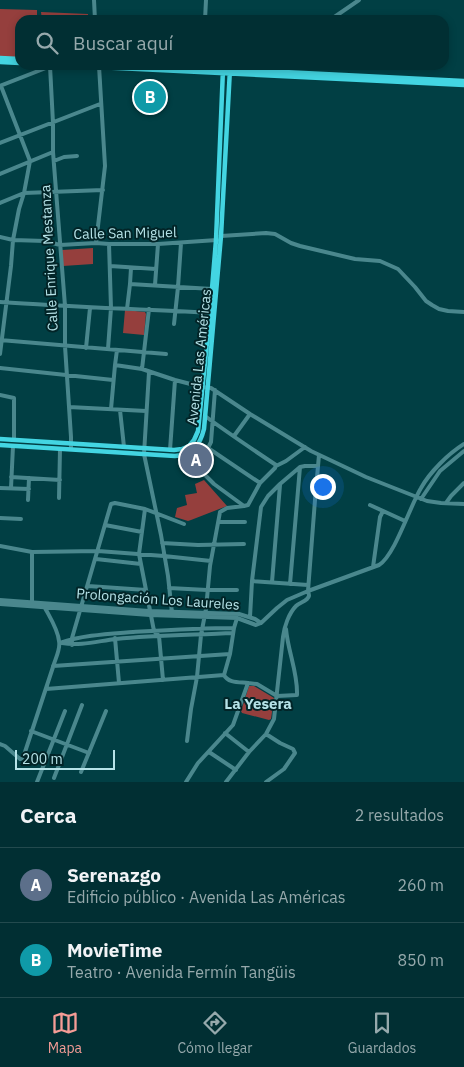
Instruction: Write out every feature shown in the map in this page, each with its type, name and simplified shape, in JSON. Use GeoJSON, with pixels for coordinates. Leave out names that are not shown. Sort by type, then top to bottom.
{"type":"FeatureCollection","features":[{"type":"Feature","properties":{"kind":"main road"},"geometry":{"type":"LineString","coordinates":[[0,58],[15,59]]}},
{"type":"Feature","properties":{"kind":"main road"},"geometry":{"type":"LineString","coordinates":[[0,62],[15,63]]}},
{"type":"Feature","properties":{"kind":"main road"},"geometry":{"type":"LineString","coordinates":[[186,70],[216,73],[223,71]]}},
{"type":"Feature","properties":{"kind":"main road"},"geometry":{"type":"LineString","coordinates":[[219,70],[464,85]]}},
{"type":"Feature","properties":{"kind":"main road","name":"Avenida Las Américas"},"geometry":{"type":"LineString","coordinates":[[0,445],[60,449],[71,447],[124,447],[178,450],[192,444],[196,438],[204,388],[220,239],[223,71]]}},
{"type":"Feature","properties":{"kind":"main road","name":"Avenida Las Américas"},"geometry":{"type":"LineString","coordinates":[[220,217],[230,71]]}},
{"type":"Feature","properties":{"kind":"main road"},"geometry":{"type":"LineString","coordinates":[[216,73],[222,80]]}},
{"type":"Feature","properties":{"kind":"main road"},"geometry":{"type":"LineString","coordinates":[[314,76],[464,81]]}},
{"type":"Feature","properties":{"kind":"main road","name":"Avenida Las Américas"},"geometry":{"type":"LineString","coordinates":[[0,439],[179,456],[189,453],[199,444],[205,416],[204,388],[212,289],[220,239]]}},
{"type":"Feature","properties":{"kind":"street"},"geometry":{"type":"LineString","coordinates":[[94,0],[95,15]]}},
{"type":"Feature","properties":{"kind":"street"},"geometry":{"type":"LineString","coordinates":[[205,15],[206,0]]}},
{"type":"Feature","properties":{"kind":"street"},"geometry":{"type":"LineString","coordinates":[[337,15],[359,0]]}},
{"type":"Feature","properties":{"kind":"street"},"geometry":{"type":"LineString","coordinates":[[0,354],[13,240],[18,209],[24,193],[30,161],[0,86],[40,70]]}},
{"type":"Feature","properties":{"kind":"street","name":"Calle Enrique Mestanza"},"geometry":{"type":"LineString","coordinates":[[53,70],[53,152],[64,306],[64,346],[71,447]]}},
{"type":"Feature","properties":{"kind":"street"},"geometry":{"type":"LineString","coordinates":[[96,243],[105,166],[99,70]]}},
{"type":"Feature","properties":{"kind":"street"},"geometry":{"type":"LineString","coordinates":[[0,143],[100,104]]}},
{"type":"Feature","properties":{"kind":"street"},"geometry":{"type":"LineString","coordinates":[[0,174],[53,152]]}},
{"type":"Feature","properties":{"kind":"street"},"geometry":{"type":"LineString","coordinates":[[54,161],[64,157],[77,156]]}},
{"type":"Feature","properties":{"kind":"street"},"geometry":{"type":"LineString","coordinates":[[0,202],[24,193],[103,190]]}},
{"type":"Feature","properties":{"kind":"street","name":"Calle San Miguel"},"geometry":{"type":"LineString","coordinates":[[0,238],[45,241],[60,245],[96,243],[158,244],[266,233],[274,234],[300,246],[355,259],[380,261],[398,269],[426,302],[439,309],[464,312]]}},
{"type":"Feature","properties":{"kind":"street"},"geometry":{"type":"LineString","coordinates":[[174,324],[181,243]]}},
{"type":"Feature","properties":{"kind":"street"},"geometry":{"type":"LineString","coordinates":[[108,349],[111,308],[109,244]]}},
{"type":"Feature","properties":{"kind":"street"},"geometry":{"type":"LineString","coordinates":[[155,285],[158,244]]}},
{"type":"Feature","properties":{"kind":"street"},"geometry":{"type":"LineString","coordinates":[[110,266],[156,269]]}},
{"type":"Feature","properties":{"kind":"street"},"geometry":{"type":"LineString","coordinates":[[127,309],[131,268]]}},
{"type":"Feature","properties":{"kind":"street"},"geometry":{"type":"LineString","coordinates":[[130,284],[212,289]]}},
{"type":"Feature","properties":{"kind":"street"},"geometry":{"type":"LineString","coordinates":[[0,302],[210,313]]}},
{"type":"Feature","properties":{"kind":"street"},"geometry":{"type":"LineString","coordinates":[[86,348],[90,308]]}},
{"type":"Feature","properties":{"kind":"street"},"geometry":{"type":"LineString","coordinates":[[142,369],[149,309]]}},
{"type":"Feature","properties":{"kind":"street"},"geometry":{"type":"LineString","coordinates":[[1,340],[166,354]]}},
{"type":"Feature","properties":{"kind":"street"},"geometry":{"type":"LineString","coordinates":[[111,409],[117,350]]}},
{"type":"Feature","properties":{"kind":"street"},"geometry":{"type":"LineString","coordinates":[[115,364],[142,369],[204,388],[211,388],[305,447],[366,477],[430,502],[464,504]]}},
{"type":"Feature","properties":{"kind":"street"},"geometry":{"type":"LineString","coordinates":[[0,368],[113,380]]}},
{"type":"Feature","properties":{"kind":"street"},"geometry":{"type":"LineString","coordinates":[[148,372],[144,454],[162,543],[172,614]]}},
{"type":"Feature","properties":{"kind":"street"},"geometry":{"type":"LineString","coordinates":[[170,450],[175,380]]}},
{"type":"Feature","properties":{"kind":"street"},"geometry":{"type":"LineString","coordinates":[[197,467],[211,442],[215,390]]}},
{"type":"Feature","properties":{"kind":"street"},"geometry":{"type":"LineString","coordinates":[[0,396],[14,398],[14,440]]}},
{"type":"Feature","properties":{"kind":"street"},"geometry":{"type":"LineString","coordinates":[[69,407],[146,411]]}},
{"type":"Feature","properties":{"kind":"street"},"geometry":{"type":"LineString","coordinates":[[120,410],[124,447]]}},
{"type":"Feature","properties":{"kind":"street"},"geometry":{"type":"LineString","coordinates":[[234,436],[250,414]]}},
{"type":"Feature","properties":{"kind":"street"},"geometry":{"type":"LineString","coordinates":[[205,416],[276,466]]}},
{"type":"Feature","properties":{"kind":"street"},"geometry":{"type":"LineString","coordinates":[[199,444],[208,448],[260,484]]}},
{"type":"Feature","properties":{"kind":"street"},"geometry":{"type":"LineString","coordinates":[[261,624],[287,600],[379,565],[386,560],[422,485],[452,452],[464,444]]}},
{"type":"Feature","properties":{"kind":"street"},"geometry":{"type":"LineString","coordinates":[[11,488],[13,446]]}},
{"type":"Feature","properties":{"kind":"street"},"geometry":{"type":"LineString","coordinates":[[187,741],[207,590],[220,512],[223,509],[248,505],[260,484],[276,466],[305,447]]}},
{"type":"Feature","properties":{"kind":"street"},"geometry":{"type":"LineString","coordinates":[[59,498],[60,449]]}},
{"type":"Feature","properties":{"kind":"street"},"geometry":{"type":"LineString","coordinates":[[421,499],[440,471],[464,451]]}},
{"type":"Feature","properties":{"kind":"street"},"geometry":{"type":"LineString","coordinates":[[226,782],[266,734],[274,719],[281,646],[286,626],[292,611],[309,595],[308,586],[319,455]]}},
{"type":"Feature","properties":{"kind":"street"},"geometry":{"type":"LineString","coordinates":[[179,456],[184,461],[197,467],[214,484],[244,506]]}},
{"type":"Feature","properties":{"kind":"street"},"geometry":{"type":"LineString","coordinates":[[250,623],[252,581],[261,507],[268,496],[300,467],[318,466]]}},
{"type":"Feature","properties":{"kind":"street"},"geometry":{"type":"LineString","coordinates":[[290,584],[300,467]]}},
{"type":"Feature","properties":{"kind":"street"},"geometry":{"type":"LineString","coordinates":[[11,477],[60,480]]}},
{"type":"Feature","properties":{"kind":"street"},"geometry":{"type":"LineString","coordinates":[[28,500],[29,478]]}},
{"type":"Feature","properties":{"kind":"street"},"geometry":{"type":"LineString","coordinates":[[446,503],[464,483]]}},
{"type":"Feature","properties":{"kind":"street"},"geometry":{"type":"LineString","coordinates":[[272,582],[280,484]]}},
{"type":"Feature","properties":{"kind":"street"},"geometry":{"type":"LineString","coordinates":[[0,488],[28,489]]}},
{"type":"Feature","properties":{"kind":"street"},"geometry":{"type":"LineString","coordinates":[[72,644],[72,638],[112,503],[156,512],[184,524]]}},
{"type":"Feature","properties":{"kind":"street"},"geometry":{"type":"LineString","coordinates":[[370,505],[405,521]]}},
{"type":"Feature","properties":{"kind":"street"},"geometry":{"type":"LineString","coordinates":[[145,509],[139,554],[154,631],[158,636],[162,680]]}},
{"type":"Feature","properties":{"kind":"street"},"geometry":{"type":"LineString","coordinates":[[373,567],[380,517],[383,511]]}},
{"type":"Feature","properties":{"kind":"street"},"geometry":{"type":"LineString","coordinates":[[0,518],[21,519]]}},
{"type":"Feature","properties":{"kind":"street"},"geometry":{"type":"LineString","coordinates":[[218,522],[245,522]]}},
{"type":"Feature","properties":{"kind":"street"},"geometry":{"type":"LineString","coordinates":[[106,525],[142,532]]}},
{"type":"Feature","properties":{"kind":"street"},"geometry":{"type":"LineString","coordinates":[[162,543],[244,544]]}},
{"type":"Feature","properties":{"kind":"street"},"geometry":{"type":"LineString","coordinates":[[0,546],[32,552],[98,551],[212,561]]}},
{"type":"Feature","properties":{"kind":"street"},"geometry":{"type":"LineString","coordinates":[[32,552],[32,602]]}},
{"type":"Feature","properties":{"kind":"street"},"geometry":{"type":"LineString","coordinates":[[96,559],[141,564]]}},
{"type":"Feature","properties":{"kind":"street"},"geometry":{"type":"LineString","coordinates":[[252,581],[308,586]]}},
{"type":"Feature","properties":{"kind":"street"},"geometry":{"type":"LineString","coordinates":[[88,586],[146,590]]}},
{"type":"Feature","properties":{"kind":"street"},"geometry":{"type":"LineString","coordinates":[[169,588],[236,590]]}},
{"type":"Feature","properties":{"kind":"street","name":"Prolongación Los Laureles"},"geometry":{"type":"LineString","coordinates":[[0,600],[43,604]]}},
{"type":"Feature","properties":{"kind":"street","name":"Prolongación Los Laureles"},"geometry":{"type":"LineString","coordinates":[[0,604],[43,604],[172,614],[238,616],[250,617],[261,624]]}},
{"type":"Feature","properties":{"kind":"street"},"geometry":{"type":"LineString","coordinates":[[0,744],[22,759],[46,689],[60,643],[56,629],[43,604]]}},
{"type":"Feature","properties":{"kind":"street"},"geometry":{"type":"LineString","coordinates":[[224,675],[238,616]]}},
{"type":"Feature","properties":{"kind":"street","name":"Prolongación Los Laureles"},"geometry":{"type":"LineString","coordinates":[[238,616],[250,623],[261,624]]}},
{"type":"Feature","properties":{"kind":"street"},"geometry":{"type":"LineString","coordinates":[[224,675],[230,681],[257,684],[277,696],[298,694],[286,626]]}},
{"type":"Feature","properties":{"kind":"street"},"geometry":{"type":"LineString","coordinates":[[60,643],[72,638],[154,631],[202,628],[234,631]]}},
{"type":"Feature","properties":{"kind":"street"},"geometry":{"type":"LineString","coordinates":[[60,643],[72,644],[115,639],[201,635],[234,631]]}},
{"type":"Feature","properties":{"kind":"street"},"geometry":{"type":"LineString","coordinates":[[114,634],[119,683]]}},
{"type":"Feature","properties":{"kind":"street"},"geometry":{"type":"LineString","coordinates":[[53,666],[230,654]]}},
{"type":"Feature","properties":{"kind":"street"},"geometry":{"type":"LineString","coordinates":[[46,689],[224,675]]}},
{"type":"Feature","properties":{"kind":"street"},"geometry":{"type":"LineString","coordinates":[[186,782],[198,763],[233,725],[248,683]]}},
{"type":"Feature","properties":{"kind":"street"},"geometry":{"type":"LineString","coordinates":[[54,778],[82,705]]}},
{"type":"Feature","properties":{"kind":"street"},"geometry":{"type":"LineString","coordinates":[[37,782],[65,711]]}},
{"type":"Feature","properties":{"kind":"street"},"geometry":{"type":"LineString","coordinates":[[81,772],[106,711]]}},
{"type":"Feature","properties":{"kind":"street"},"geometry":{"type":"LineString","coordinates":[[31,731],[89,753]]}},
{"type":"Feature","properties":{"kind":"street"},"geometry":{"type":"LineString","coordinates":[[225,733],[250,752]]}},
{"type":"Feature","properties":{"kind":"street"},"geometry":{"type":"LineString","coordinates":[[266,734],[295,753],[281,772],[266,782]]}},
{"type":"Feature","properties":{"kind":"street"},"geometry":{"type":"LineString","coordinates":[[209,752],[236,770]]}},
{"type":"Feature","properties":{"kind":"shaded area"},"geometry":{"type":"Polygon","coordinates":[[[0,9],[37,10],[37,15],[15,15],[15,58],[0,57],[0,9]]]}},
{"type":"Feature","properties":{"kind":"shaded area"},"geometry":{"type":"Polygon","coordinates":[[[41,12],[88,14],[88,15],[41,15],[41,12]]]}},
{"type":"Feature","properties":{"kind":"shaded area"},"geometry":{"type":"Polygon","coordinates":[[[93,248],[93,264],[63,266],[62,250],[93,248]]]}},
{"type":"Feature","properties":{"kind":"shaded area"},"geometry":{"type":"Polygon","coordinates":[[[125,310],[145,312],[144,335],[123,333],[125,310]]]}},
{"type":"Feature","properties":{"kind":"shaded area"},"geometry":{"type":"Polygon","coordinates":[[[204,480],[227,506],[188,521],[175,517],[177,508],[187,505],[185,495],[197,493],[195,484],[204,480]]]}},
{"type":"Feature","properties":{"kind":"shaded area"},"geometry":{"type":"Polygon","coordinates":[[[249,686],[254,686],[274,698],[271,719],[242,713],[249,686]]]}},
{"type":"Feature","properties":{"kind":"place","name":"MovieTime"},"geometry":{"type":"Point","coordinates":[150,97]}},
{"type":"Feature","properties":{"kind":"place","name":"Serenazgo"},"geometry":{"type":"Point","coordinates":[196,460]}},
{"type":"Feature","properties":{"kind":"district","name":"La Yesera"},"geometry":{"type":"Point","coordinates":[258,704]}}]}
